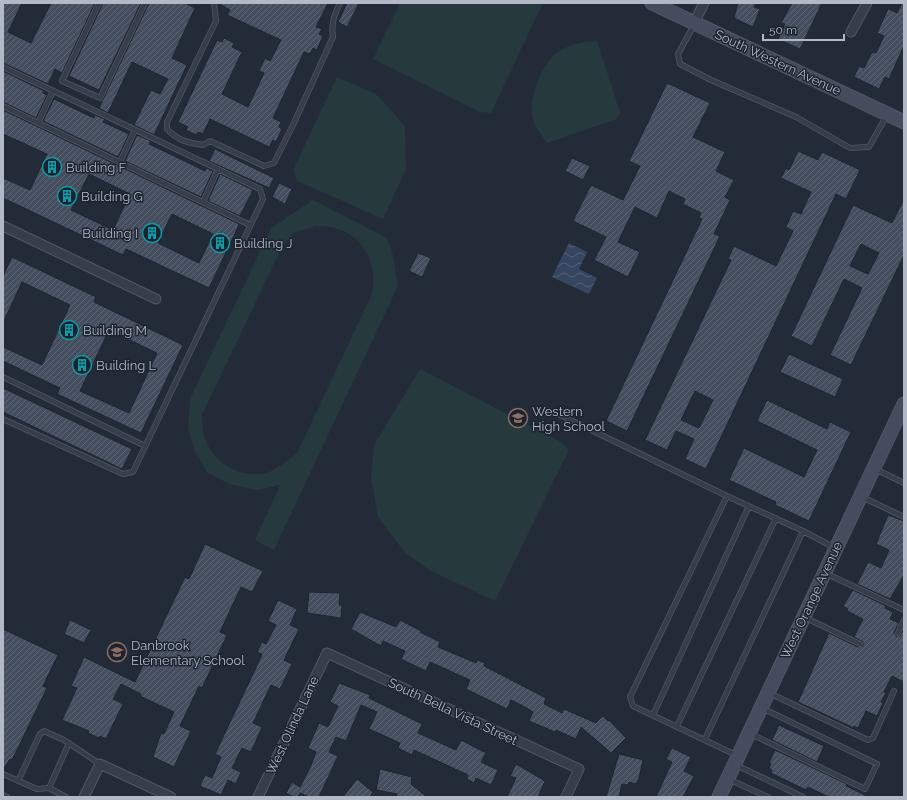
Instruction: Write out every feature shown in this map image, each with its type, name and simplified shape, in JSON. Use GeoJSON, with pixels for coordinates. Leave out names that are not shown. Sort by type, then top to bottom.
{"type":"FeatureCollection","features":[{"type":"Feature","properties":{"kind":"main road","name":"South Western Avenue"},"geometry":{"type":"LineString","coordinates":[[652,3],[904,122]]}},
{"type":"Feature","properties":{"kind":"main road","name":"West Orange Avenue"},"geometry":{"type":"LineString","coordinates":[[719,797],[767,692],[904,404]]}},
{"type":"Feature","properties":{"kind":"street"},"geometry":{"type":"LineString","coordinates":[[694,23],[704,3]]}},
{"type":"Feature","properties":{"kind":"street"},"geometry":{"type":"LineString","coordinates":[[851,32],[867,3]]}},
{"type":"Feature","properties":{"kind":"street"},"geometry":{"type":"LineString","coordinates":[[3,226],[156,299]]}},
{"type":"Feature","properties":{"kind":"street","name":"South Bella Vista Street"},"geometry":{"type":"LineString","coordinates":[[327,652],[579,769],[566,797]]}},
{"type":"Feature","properties":{"kind":"street","name":"West Olinda Lane"},"geometry":{"type":"LineString","coordinates":[[258,797],[327,652]]}},
{"type":"Feature","properties":{"kind":"street"},"geometry":{"type":"LineString","coordinates":[[84,797],[100,764],[171,797]]}},
{"type":"Feature","properties":{"kind":"lane"},"geometry":{"type":"LineString","coordinates":[[99,3],[62,81],[100,98],[145,3]]}},
{"type":"Feature","properties":{"kind":"lane"},"geometry":{"type":"LineString","coordinates":[[214,3],[216,21],[167,122],[167,129],[174,137],[189,143],[202,145],[210,141],[264,166],[274,163],[293,125],[333,38],[331,27],[334,15],[340,3]]}},
{"type":"Feature","properties":{"kind":"lane"},"geometry":{"type":"LineString","coordinates":[[694,23],[678,54],[680,64],[711,80],[796,117],[850,148],[869,147],[887,114]]}},
{"type":"Feature","properties":{"kind":"lane"},"geometry":{"type":"LineString","coordinates":[[3,67],[260,189],[263,199],[133,472],[123,474],[3,419]]}},
{"type":"Feature","properties":{"kind":"lane"},"geometry":{"type":"LineString","coordinates":[[38,123],[53,91]]}},
{"type":"Feature","properties":{"kind":"lane"},"geometry":{"type":"LineString","coordinates":[[3,106],[250,225]]}},
{"type":"Feature","properties":{"kind":"lane"},"geometry":{"type":"LineString","coordinates":[[120,162],[135,130]]}},
{"type":"Feature","properties":{"kind":"lane"},"geometry":{"type":"LineString","coordinates":[[203,202],[218,169]]}},
{"type":"Feature","properties":{"kind":"lane"},"geometry":{"type":"LineString","coordinates":[[3,376],[145,446]]}},
{"type":"Feature","properties":{"kind":"lane"},"geometry":{"type":"LineString","coordinates":[[554,412],[803,531],[835,548]]}},
{"type":"Feature","properties":{"kind":"lane"},"geometry":{"type":"LineString","coordinates":[[874,468],[904,483]]}},
{"type":"Feature","properties":{"kind":"lane"},"geometry":{"type":"LineString","coordinates":[[727,496],[630,697],[633,706],[705,739],[736,760],[803,797]]}},
{"type":"Feature","properties":{"kind":"lane"},"geometry":{"type":"LineString","coordinates":[[860,496],[904,517]]}},
{"type":"Feature","properties":{"kind":"lane"},"geometry":{"type":"LineString","coordinates":[[653,715],[749,506]]}},
{"type":"Feature","properties":{"kind":"lane"},"geometry":{"type":"LineString","coordinates":[[678,726],[776,518]]}},
{"type":"Feature","properties":{"kind":"lane"},"geometry":{"type":"LineString","coordinates":[[705,739],[803,531]]}},
{"type":"Feature","properties":{"kind":"lane"},"geometry":{"type":"LineString","coordinates":[[824,572],[904,610]]}},
{"type":"Feature","properties":{"kind":"lane"},"geometry":{"type":"LineString","coordinates":[[803,616],[860,644]]}},
{"type":"Feature","properties":{"kind":"lane"},"geometry":{"type":"LineString","coordinates":[[898,633],[904,620]]}},
{"type":"Feature","properties":{"kind":"lane"},"geometry":{"type":"LineString","coordinates":[[767,692],[868,740],[873,738],[894,691]]}},
{"type":"Feature","properties":{"kind":"lane"},"geometry":{"type":"LineString","coordinates":[[748,733],[865,789],[877,764],[760,708]]}},
{"type":"Feature","properties":{"kind":"lane"},"geometry":{"type":"LineString","coordinates":[[18,781],[40,734],[44,731],[69,743],[100,764]]}},
{"type":"Feature","properties":{"kind":"lane"},"geometry":{"type":"LineString","coordinates":[[49,788],[69,743]]}},
{"type":"Feature","properties":{"kind":"lane"},"geometry":{"type":"LineString","coordinates":[[3,774],[37,789],[49,788],[66,797]]}},
{"type":"Feature","properties":{"kind":"lane"},"geometry":{"type":"LineString","coordinates":[[728,778],[768,797]]}},
{"type":"Feature","properties":{"kind":"lane"},"geometry":{"type":"LineString","coordinates":[[3,795],[8,797]]}},
{"type":"Feature","properties":{"kind":"shaded area"},"geometry":{"type":"Polygon","coordinates":[[[400,3],[543,3],[491,113],[480,112],[373,59],[400,3]]]}},
{"type":"Feature","properties":{"kind":"shaded area"},"geometry":{"type":"Polygon","coordinates":[[[597,41],[620,112],[617,119],[547,143],[536,127],[532,116],[533,96],[540,75],[551,58],[562,49],[576,44],[597,41]]]}},
{"type":"Feature","properties":{"kind":"shaded area"},"geometry":{"type":"Polygon","coordinates":[[[337,77],[376,94],[405,126],[406,169],[383,219],[297,181],[293,170],[337,77]]]}},
{"type":"Feature","properties":{"kind":"shaded area"},"geometry":{"type":"Polygon","coordinates":[[[313,200],[387,238],[393,255],[398,286],[274,550],[255,540],[280,485],[257,490],[229,484],[207,472],[195,452],[188,428],[190,399],[271,228],[313,200]],[[316,226],[294,233],[283,245],[202,415],[204,436],[209,448],[228,467],[236,471],[253,474],[267,473],[297,453],[372,294],[373,274],[368,255],[363,246],[348,233],[335,228],[316,226]]]}},
{"type":"Feature","properties":{"kind":"shaded area"},"geometry":{"type":"Polygon","coordinates":[[[420,369],[563,443],[569,450],[495,601],[431,571],[405,553],[378,517],[371,477],[374,445],[420,369]]]}},
{"type":"Feature","properties":{"kind":"water"},"geometry":{"type":"Polygon","coordinates":[[[569,243],[587,252],[579,269],[597,278],[589,294],[552,277],[569,243]]]}},
{"type":"Feature","properties":{"kind":"building"},"geometry":{"type":"Polygon","coordinates":[[[3,3],[22,3],[8,32],[31,43],[51,3],[95,3],[62,73],[55,69],[48,84],[3,63],[3,3]]]}},
{"type":"Feature","properties":{"kind":"building"},"geometry":{"type":"Polygon","coordinates":[[[103,3],[141,3],[99,90],[69,76],[103,3]]]}},
{"type":"Feature","properties":{"kind":"building"},"geometry":{"type":"Polygon","coordinates":[[[149,3],[185,3],[195,8],[172,58],[187,65],[154,135],[134,125],[151,90],[160,94],[168,79],[132,62],[108,113],[99,108],[149,3]]]}},
{"type":"Feature","properties":{"kind":"building"},"geometry":{"type":"Polygon","coordinates":[[[218,3],[328,3],[316,27],[322,29],[319,34],[323,36],[317,50],[313,48],[310,54],[304,52],[273,118],[281,122],[279,127],[282,129],[276,142],[273,140],[269,147],[210,119],[203,134],[198,132],[196,135],[186,130],[188,127],[178,122],[217,40],[222,42],[224,38],[234,43],[232,47],[242,52],[222,94],[248,107],[264,73],[259,71],[265,58],[270,61],[281,40],[227,15],[230,10],[218,3]]]}},
{"type":"Feature","properties":{"kind":"building"},"geometry":{"type":"Polygon","coordinates":[[[347,3],[359,3],[347,27],[338,22],[347,3]]]}},
{"type":"Feature","properties":{"kind":"building"},"geometry":{"type":"Polygon","coordinates":[[[738,3],[756,3],[754,7],[760,9],[753,27],[734,18],[738,3]]]}},
{"type":"Feature","properties":{"kind":"building"},"geometry":{"type":"Polygon","coordinates":[[[792,3],[822,3],[800,49],[778,39],[785,24],[781,23],[792,3]]]}},
{"type":"Feature","properties":{"kind":"building"},"geometry":{"type":"Polygon","coordinates":[[[902,3],[904,3],[904,46],[889,79],[885,77],[879,89],[854,77],[859,66],[864,68],[872,52],[876,53],[884,36],[877,33],[888,9],[897,13],[902,3]]]}},
{"type":"Feature","properties":{"kind":"building"},"geometry":{"type":"Polygon","coordinates":[[[3,71],[44,91],[43,93],[47,95],[36,118],[3,102],[3,71]]]}},
{"type":"Feature","properties":{"kind":"building"},"geometry":{"type":"Polygon","coordinates":[[[667,83],[710,103],[693,137],[725,152],[716,171],[734,180],[725,197],[730,200],[714,234],[720,236],[627,431],[606,421],[702,219],[699,218],[701,213],[683,204],[685,199],[669,191],[657,218],[635,207],[618,242],[640,252],[628,277],[594,260],[606,237],[573,221],[591,185],[623,200],[640,166],[629,161],[667,83]]]}},
{"type":"Feature","properties":{"kind":"building"},"geometry":{"type":"Polygon","coordinates":[[[54,99],[94,118],[95,115],[105,119],[103,122],[129,134],[118,157],[43,121],[54,99]]]}},
{"type":"Feature","properties":{"kind":"building"},"geometry":{"type":"Polygon","coordinates":[[[3,110],[237,223],[239,225],[209,288],[126,249],[123,255],[3,198],[3,178],[30,190],[47,154],[3,134],[3,110]],[[89,174],[71,210],[113,230],[130,194],[89,174]],[[172,214],[158,243],[199,263],[213,234],[172,214]]]}},
{"type":"Feature","properties":{"kind":"building"},"geometry":{"type":"Polygon","coordinates":[[[137,135],[151,141],[149,144],[205,171],[206,168],[213,171],[201,197],[125,161],[137,135]]]}},
{"type":"Feature","properties":{"kind":"building"},"geometry":{"type":"Polygon","coordinates":[[[215,149],[274,178],[269,188],[209,161],[215,149]]]}},
{"type":"Feature","properties":{"kind":"building"},"geometry":{"type":"Polygon","coordinates":[[[798,151],[818,160],[822,152],[860,170],[846,199],[836,194],[706,469],[685,459],[694,439],[676,431],[667,450],[645,440],[731,260],[728,259],[734,246],[776,266],[793,231],[786,227],[793,211],[801,214],[811,192],[781,178],[786,168],[789,170],[798,151]],[[695,391],[681,420],[699,428],[713,400],[695,391]]]}},
{"type":"Feature","properties":{"kind":"building"},"geometry":{"type":"Polygon","coordinates":[[[572,158],[590,166],[583,180],[565,171],[572,158]]]}},
{"type":"Feature","properties":{"kind":"building"},"geometry":{"type":"Polygon","coordinates":[[[220,174],[253,190],[240,216],[208,201],[220,174]]]}},
{"type":"Feature","properties":{"kind":"building"},"geometry":{"type":"Polygon","coordinates":[[[279,183],[292,189],[285,204],[272,197],[279,183]]]}},
{"type":"Feature","properties":{"kind":"building"},"geometry":{"type":"Polygon","coordinates":[[[904,199],[904,255],[851,365],[830,355],[862,288],[844,279],[812,346],[791,336],[853,205],[892,223],[904,199]],[[861,244],[850,266],[868,274],[879,253],[861,244]]]}},
{"type":"Feature","properties":{"kind":"building"},"geometry":{"type":"Polygon","coordinates":[[[418,253],[431,258],[422,277],[409,271],[418,253]]]}},
{"type":"Feature","properties":{"kind":"building"},"geometry":{"type":"Polygon","coordinates":[[[12,257],[96,297],[94,302],[183,345],[141,433],[57,394],[60,388],[3,361],[3,347],[42,365],[70,305],[22,282],[3,323],[3,276],[12,257]],[[109,330],[80,391],[129,413],[157,353],[109,330]]]}},
{"type":"Feature","properties":{"kind":"building"},"geometry":{"type":"Polygon","coordinates":[[[789,354],[843,379],[835,397],[780,372],[789,354]]]}},
{"type":"Feature","properties":{"kind":"building"},"geometry":{"type":"Polygon","coordinates":[[[3,388],[132,449],[122,469],[3,412],[3,388]]]}},
{"type":"Feature","properties":{"kind":"building"},"geometry":{"type":"Polygon","coordinates":[[[767,400],[827,429],[830,422],[851,432],[809,521],[775,505],[776,502],[729,480],[744,448],[804,477],[817,450],[757,421],[767,400]]]}},
{"type":"Feature","properties":{"kind":"building"},"geometry":{"type":"Polygon","coordinates":[[[888,515],[904,521],[904,575],[890,599],[857,584],[868,562],[881,568],[889,550],[876,544],[888,515]]]}},
{"type":"Feature","properties":{"kind":"building"},"geometry":{"type":"Polygon","coordinates":[[[205,544],[263,571],[252,592],[241,587],[220,632],[227,635],[202,688],[199,686],[180,726],[191,731],[174,767],[153,757],[161,733],[164,734],[174,712],[140,696],[141,694],[121,684],[113,699],[123,704],[106,739],[100,736],[99,738],[88,733],[89,731],[62,720],[77,688],[71,686],[84,657],[135,682],[185,577],[189,579],[205,544]]]}},
{"type":"Feature","properties":{"kind":"building"},"geometry":{"type":"Polygon","coordinates":[[[853,590],[886,606],[885,608],[893,612],[890,619],[899,623],[894,632],[896,636],[900,636],[904,629],[904,682],[892,676],[884,692],[886,693],[881,702],[883,703],[877,716],[866,711],[858,728],[854,726],[854,728],[798,702],[829,633],[858,647],[863,646],[863,642],[854,637],[863,619],[847,611],[848,609],[843,606],[853,590]]]}},
{"type":"Feature","properties":{"kind":"building"},"geometry":{"type":"Polygon","coordinates":[[[309,592],[340,593],[339,605],[342,605],[341,618],[307,613],[309,592]]]}},
{"type":"Feature","properties":{"kind":"building"},"geometry":{"type":"Polygon","coordinates":[[[278,600],[297,609],[290,625],[299,629],[284,660],[292,664],[280,689],[271,685],[253,723],[262,727],[251,752],[242,748],[232,768],[241,772],[236,784],[228,780],[221,795],[200,786],[205,775],[212,778],[221,757],[215,754],[261,657],[262,654],[257,652],[262,642],[266,644],[276,625],[268,621],[278,600]]]}},
{"type":"Feature","properties":{"kind":"building"},"geometry":{"type":"Polygon","coordinates":[[[360,612],[396,627],[400,620],[440,642],[438,647],[476,663],[477,660],[485,663],[484,666],[546,698],[544,704],[562,713],[564,709],[596,723],[603,716],[608,721],[609,720],[626,738],[611,753],[581,727],[576,739],[556,730],[555,732],[529,721],[533,712],[525,707],[511,700],[507,709],[466,689],[470,680],[430,662],[426,671],[401,659],[405,651],[383,641],[381,646],[351,629],[360,612]]]}},
{"type":"Feature","properties":{"kind":"building"},"geometry":{"type":"Polygon","coordinates":[[[70,620],[91,630],[84,643],[64,634],[70,620]]]}},
{"type":"Feature","properties":{"kind":"building"},"geometry":{"type":"Polygon","coordinates":[[[3,629],[58,655],[43,686],[47,688],[12,760],[10,759],[3,770],[3,629]]]}},
{"type":"Feature","properties":{"kind":"building"},"geometry":{"type":"Polygon","coordinates":[[[339,683],[370,695],[369,698],[422,724],[418,733],[456,750],[461,740],[486,753],[481,762],[498,770],[491,785],[476,778],[474,783],[467,779],[468,775],[414,750],[412,755],[398,748],[400,743],[369,729],[377,712],[361,705],[346,741],[336,737],[329,752],[338,756],[319,797],[309,797],[300,793],[298,797],[294,797],[286,793],[292,782],[300,787],[310,768],[316,752],[308,748],[319,723],[328,727],[338,706],[330,702],[339,683]]]}},
{"type":"Feature","properties":{"kind":"building"},"geometry":{"type":"Polygon","coordinates":[[[779,725],[824,746],[817,762],[772,740],[779,725]]]}},
{"type":"Feature","properties":{"kind":"building"},"geometry":{"type":"Polygon","coordinates":[[[672,748],[691,757],[684,771],[694,776],[683,797],[656,797],[672,762],[666,759],[672,748]]]}},
{"type":"Feature","properties":{"kind":"building"},"geometry":{"type":"Polygon","coordinates":[[[775,750],[847,784],[846,786],[869,797],[829,797],[808,787],[806,790],[771,773],[772,770],[769,768],[771,764],[769,763],[775,750]]]}},
{"type":"Feature","properties":{"kind":"building"},"geometry":{"type":"Polygon","coordinates":[[[619,754],[643,760],[639,778],[636,784],[629,782],[628,785],[622,784],[619,797],[606,797],[619,754]]]}},
{"type":"Feature","properties":{"kind":"building"},"geometry":{"type":"Polygon","coordinates":[[[516,764],[545,781],[538,797],[507,797],[516,778],[510,776],[516,764]]]}},
{"type":"Feature","properties":{"kind":"building"},"geometry":{"type":"Polygon","coordinates":[[[380,769],[412,777],[411,784],[427,797],[401,797],[396,796],[397,794],[376,790],[380,769]]]}},
{"type":"Feature","properties":{"kind":"building"},"geometry":{"type":"Polygon","coordinates":[[[357,779],[373,792],[370,797],[343,797],[357,779]]]}},
{"type":"Feature","properties":{"kind":"place","name":"Building F"},"geometry":{"type":"Point","coordinates":[52,167]}},
{"type":"Feature","properties":{"kind":"place","name":"Building G"},"geometry":{"type":"Point","coordinates":[67,196]}},
{"type":"Feature","properties":{"kind":"place","name":"Building I"},"geometry":{"type":"Point","coordinates":[152,233]}},
{"type":"Feature","properties":{"kind":"place","name":"Building J"},"geometry":{"type":"Point","coordinates":[220,243]}},
{"type":"Feature","properties":{"kind":"place","name":"Building M"},"geometry":{"type":"Point","coordinates":[69,330]}},
{"type":"Feature","properties":{"kind":"place","name":"Building L"},"geometry":{"type":"Point","coordinates":[82,365]}},
{"type":"Feature","properties":{"kind":"place","name":"Western High School"},"geometry":{"type":"Point","coordinates":[518,418]}},
{"type":"Feature","properties":{"kind":"place","name":"Danbrook Elementary School"},"geometry":{"type":"Point","coordinates":[117,652]}}]}
